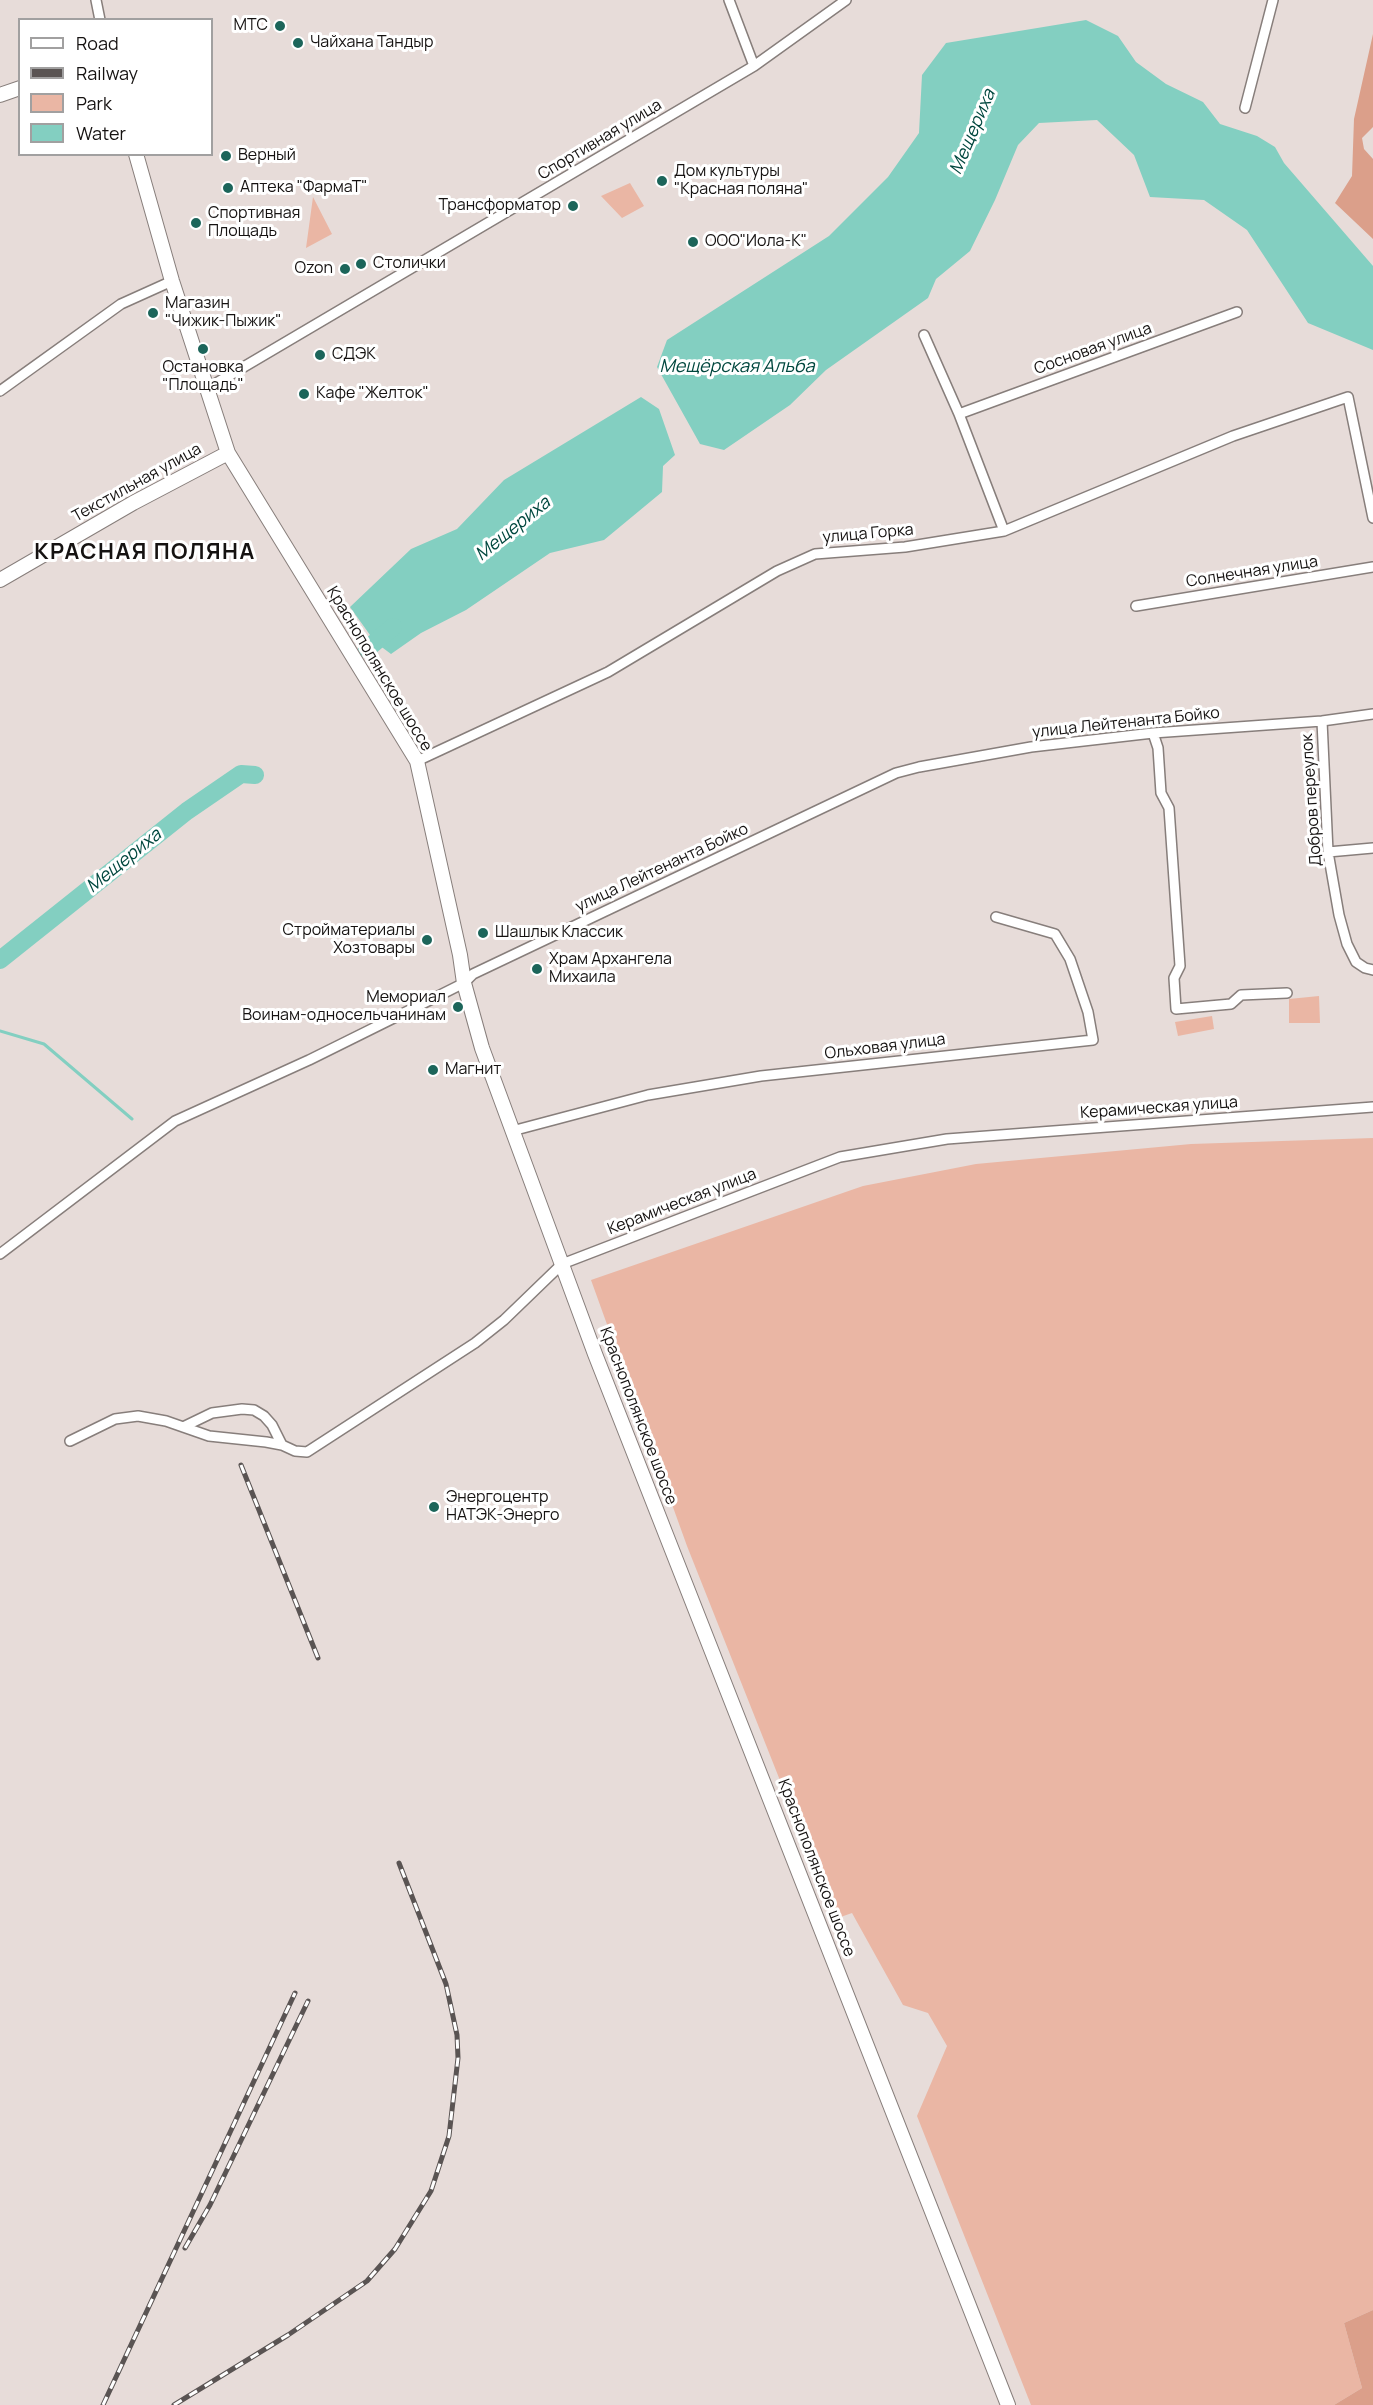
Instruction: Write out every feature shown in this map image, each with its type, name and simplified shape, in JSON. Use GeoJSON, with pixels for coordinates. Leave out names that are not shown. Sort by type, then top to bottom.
{"type":"FeatureCollection","features":[{"type":"Feature","properties":{"kind":"main road"},"geometry":{"type":"LineString","coordinates":[[0,95],[18,89]]}},
{"type":"Feature","properties":{"kind":"main road","name":"Краснополянское шоссе"},"geometry":{"type":"LineString","coordinates":[[137,156],[172,281],[228,453],[417,761],[460,955],[464,983],[482,1048],[562,1264],[1008,2405]]}},
{"type":"Feature","properties":{"kind":"main road","name":"Текстильная улица"},"geometry":{"type":"LineString","coordinates":[[0,580],[218,456],[228,453]]}},
{"type":"Feature","properties":{"kind":"street"},"geometry":{"type":"LineString","coordinates":[[96,0],[100,18]]}},
{"type":"Feature","properties":{"kind":"street"},"geometry":{"type":"LineString","coordinates":[[729,0],[754,66]]}},
{"type":"Feature","properties":{"kind":"street","name":"Спортивная улица"},"geometry":{"type":"LineString","coordinates":[[208,388],[754,66],[846,0]]}},
{"type":"Feature","properties":{"kind":"street"},"geometry":{"type":"LineString","coordinates":[[1245,108],[1273,0]]}},
{"type":"Feature","properties":{"kind":"street"},"geometry":{"type":"LineString","coordinates":[[0,390],[120,304],[172,281]]}},
{"type":"Feature","properties":{"kind":"street","name":"Сосновая улица"},"geometry":{"type":"LineString","coordinates":[[959,414],[1237,312]]}},
{"type":"Feature","properties":{"kind":"street"},"geometry":{"type":"LineString","coordinates":[[924,335],[959,414],[1004,531]]}},
{"type":"Feature","properties":{"kind":"street","name":"улица Горка"},"geometry":{"type":"LineString","coordinates":[[417,761],[608,672],[777,571],[815,554],[904,548],[1004,531],[1233,436],[1348,397],[1373,518]]}},
{"type":"Feature","properties":{"kind":"street","name":"Солнечная улица"},"geometry":{"type":"LineString","coordinates":[[1136,606],[1373,567]]}},
{"type":"Feature","properties":{"kind":"street","name":"улица Лейтенанта Бойко"},"geometry":{"type":"LineString","coordinates":[[0,1254],[174,1121],[309,1060],[464,983],[473,974],[896,773],[919,766],[1031,747],[1153,734],[1322,721],[1373,714]]}},
{"type":"Feature","properties":{"kind":"street","name":"Добров переулок"},"geometry":{"type":"LineString","coordinates":[[1322,721],[1328,852],[1347,944],[1356,962],[1373,970]]}},
{"type":"Feature","properties":{"kind":"street"},"geometry":{"type":"LineString","coordinates":[[1153,734],[1158,748],[1161,793],[1169,808],[1180,966],[1174,978],[1176,1008],[1231,1004],[1241,995],[1287,993]]}},
{"type":"Feature","properties":{"kind":"street"},"geometry":{"type":"LineString","coordinates":[[1328,852],[1373,848]]}},
{"type":"Feature","properties":{"kind":"street","name":"Ольховая улица"},"geometry":{"type":"LineString","coordinates":[[512,1131],[648,1095],[761,1076],[1093,1040],[1088,1012],[1070,959],[1055,934],[996,917]]}},
{"type":"Feature","properties":{"kind":"street","name":"Керамическая улица"},"geometry":{"type":"LineString","coordinates":[[70,1441],[122,1417],[138,1416],[157,1419],[209,1436],[282,1445],[301,1453],[314,1449],[475,1343],[504,1320],[562,1264],[840,1157],[947,1139],[1373,1107]]}},
{"type":"Feature","properties":{"kind":"street"},"geometry":{"type":"LineString","coordinates":[[183,1427],[212,1413],[242,1408],[254,1410],[272,1425],[282,1445]]}},
{"type":"Feature","properties":{"kind":"green space"},"geometry":{"type":"Polygon","coordinates":[[[630,183],[644,206],[622,218],[601,196],[630,183]]]}},
{"type":"Feature","properties":{"kind":"green space"},"geometry":{"type":"Polygon","coordinates":[[[313,197],[332,234],[306,248],[313,197]]]}},
{"type":"Feature","properties":{"kind":"green space"},"geometry":{"type":"Polygon","coordinates":[[[1319,996],[1320,1023],[1289,1023],[1289,999],[1319,996]]]}},
{"type":"Feature","properties":{"kind":"green space"},"geometry":{"type":"Polygon","coordinates":[[[1212,1016],[1214,1029],[1178,1036],[1175,1022],[1212,1016]]]}},
{"type":"Feature","properties":{"kind":"green space"},"geometry":{"type":"Polygon","coordinates":[[[1373,1138],[1373,2310],[1344,2323],[1362,2388],[1334,2405],[1031,2405],[917,2116],[947,2046],[928,2013],[903,2005],[852,1913],[835,1919],[687,1546],[591,1280],[863,1186],[976,1164],[1191,1144],[1373,1138]]]}},
{"type":"Feature","properties":{"kind":"shaded area"},"geometry":{"type":"Polygon","coordinates":[[[1373,34],[1373,127],[1362,138],[1364,149],[1373,159],[1373,239],[1335,203],[1352,176],[1354,119],[1373,34]]]}},
{"type":"Feature","properties":{"kind":"shaded area"},"geometry":{"type":"Polygon","coordinates":[[[1373,2310],[1373,2405],[1334,2405],[1362,2388],[1344,2323],[1373,2310]]]}},
{"type":"Feature","properties":{"kind":"water","name":"Мещёрская Альба"},"geometry":{"type":"Polygon","coordinates":[[[1086,20],[1118,36],[1136,62],[1166,84],[1203,102],[1220,124],[1257,136],[1275,147],[1284,163],[1373,266],[1373,350],[1308,323],[1247,230],[1204,200],[1150,197],[1134,155],[1097,120],[1039,123],[1018,145],[970,251],[936,279],[928,298],[826,370],[790,405],[724,450],[700,444],[657,367],[667,340],[829,236],[888,177],[919,133],[922,75],[946,43],[1086,20]]]}},
{"type":"Feature","properties":{"kind":"water"},"geometry":{"type":"Polygon","coordinates":[[[641,397],[659,409],[675,455],[663,466],[662,492],[604,540],[550,553],[466,610],[421,633],[391,654],[375,642],[350,607],[411,549],[457,529],[504,480],[641,397]]]}},
{"type":"Feature","properties":{"kind":"waterway","name":"Мещериха"},"geometry":{"type":"LineString","coordinates":[[367,649],[393,627]]}},
{"type":"Feature","properties":{"kind":"waterway","name":"Мещериха"},"geometry":{"type":"LineString","coordinates":[[0,960],[187,811],[241,774],[255,775]]}},
{"type":"Feature","properties":{"kind":"waterway"},"geometry":{"type":"LineString","coordinates":[[0,1031],[44,1044],[132,1119]]}},
{"type":"Feature","properties":{"kind":"railway"},"geometry":{"type":"LineString","coordinates":[[241,1465],[318,1658]]}},
{"type":"Feature","properties":{"kind":"railway"},"geometry":{"type":"LineString","coordinates":[[174,2405],[288,2335],[367,2281],[395,2249],[431,2191],[449,2136],[458,2058],[457,2035],[446,1984],[399,1863]]}},
{"type":"Feature","properties":{"kind":"railway"},"geometry":{"type":"LineString","coordinates":[[103,2405],[295,1993]]}},
{"type":"Feature","properties":{"kind":"railway"},"geometry":{"type":"LineString","coordinates":[[185,2248],[210,2205],[308,2001]]}},
{"type":"Feature","properties":{"kind":"place","name":"МТС"},"geometry":{"type":"Point","coordinates":[280,26]}},
{"type":"Feature","properties":{"kind":"place","name":"Чайхана Тандыр"},"geometry":{"type":"Point","coordinates":[298,43]}},
{"type":"Feature","properties":{"kind":"place","name":"Верный"},"geometry":{"type":"Point","coordinates":[226,156]}},
{"type":"Feature","properties":{"kind":"place","name":"Дом культуры \"Красная поляна\""},"geometry":{"type":"Point","coordinates":[662,181]}},
{"type":"Feature","properties":{"kind":"place","name":"Аптека \"ФармаТ\""},"geometry":{"type":"Point","coordinates":[228,188]}},
{"type":"Feature","properties":{"kind":"place","name":"Трансформатор"},"geometry":{"type":"Point","coordinates":[573,206]}},
{"type":"Feature","properties":{"kind":"place","name":"Спортивная Площадь"},"geometry":{"type":"Point","coordinates":[196,223]}},
{"type":"Feature","properties":{"kind":"place","name":"ООО\"Иола-К\""},"geometry":{"type":"Point","coordinates":[693,242]}},
{"type":"Feature","properties":{"kind":"place","name":"Столички"},"geometry":{"type":"Point","coordinates":[361,264]}},
{"type":"Feature","properties":{"kind":"place","name":"Ozon"},"geometry":{"type":"Point","coordinates":[345,269]}},
{"type":"Feature","properties":{"kind":"place","name":"Магазин \"Чижик-Пыжик\""},"geometry":{"type":"Point","coordinates":[153,313]}},
{"type":"Feature","properties":{"kind":"place","name":"Остановка \"Площадь\""},"geometry":{"type":"Point","coordinates":[203,349]}},
{"type":"Feature","properties":{"kind":"place","name":"СДЭК"},"geometry":{"type":"Point","coordinates":[320,355]}},
{"type":"Feature","properties":{"kind":"place","name":"Кафе \"Желток\""},"geometry":{"type":"Point","coordinates":[304,394]}},
{"type":"Feature","properties":{"kind":"place","name":"Шашлык Классик"},"geometry":{"type":"Point","coordinates":[483,933]}},
{"type":"Feature","properties":{"kind":"place","name":"Стройматериалы Хозтовары"},"geometry":{"type":"Point","coordinates":[427,940]}},
{"type":"Feature","properties":{"kind":"place","name":"Храм Архангела Михаила"},"geometry":{"type":"Point","coordinates":[537,969]}},
{"type":"Feature","properties":{"kind":"place","name":"Мемориал Воинам-односельчанинам"},"geometry":{"type":"Point","coordinates":[458,1007]}},
{"type":"Feature","properties":{"kind":"place","name":"Магнит"},"geometry":{"type":"Point","coordinates":[433,1070]}},
{"type":"Feature","properties":{"kind":"place","name":"Энергоцентр НАТЭК-Энерго"},"geometry":{"type":"Point","coordinates":[434,1507]}},
{"type":"Feature","properties":{"kind":"district","name":"КРАСНАЯ ПОЛЯНА"},"geometry":{"type":"Point","coordinates":[145,553]}}]}
